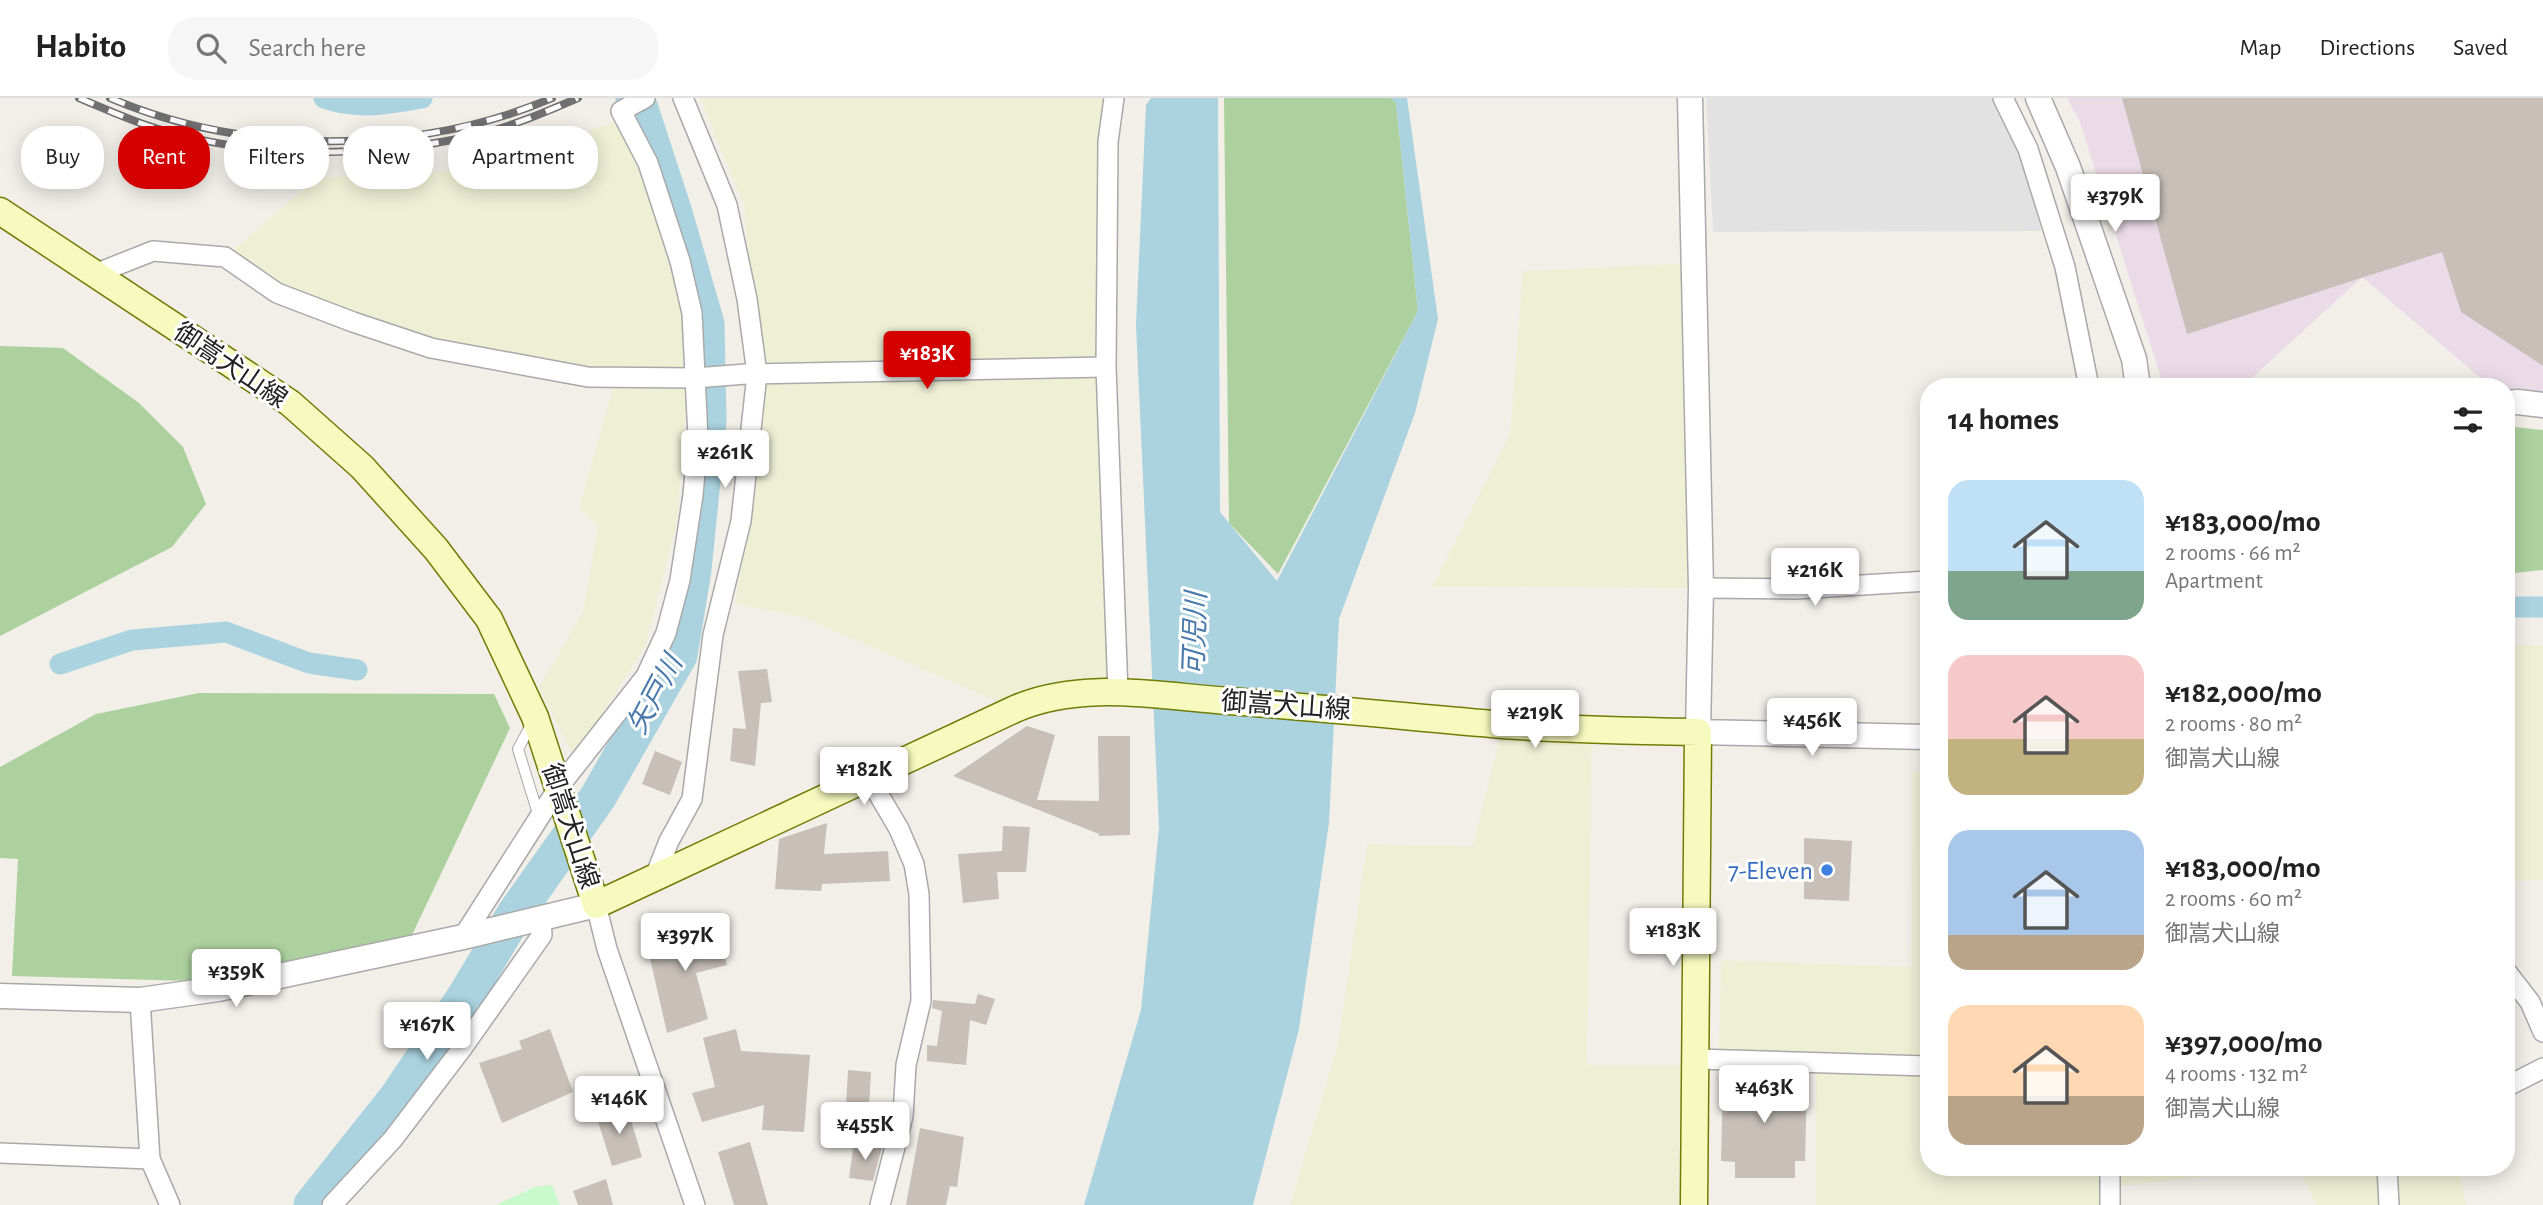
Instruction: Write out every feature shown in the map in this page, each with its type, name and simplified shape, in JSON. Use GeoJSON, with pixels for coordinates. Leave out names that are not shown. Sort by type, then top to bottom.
{"type":"FeatureCollection","features":[{"type":"Feature","properties":{"kind":"main road","name":"御嵩犬山線"},"geometry":{"type":"LineString","coordinates":[[3,218],[95,274],[290,404],[362,467],[436,549],[489,619],[535,717],[596,905],[1037,700],[1078,693],[1125,693],[1376,712],[1503,725],[1698,732]]}},
{"type":"Feature","properties":{"kind":"main road"},"geometry":{"type":"LineString","coordinates":[[1694,1205],[1698,732]]}},
{"type":"Feature","properties":{"kind":"street"},"geometry":{"type":"LineString","coordinates":[[463,937],[558,788],[646,676],[666,633],[680,580],[693,495],[698,438],[692,313],[680,261],[648,163],[621,111],[645,98]]}},
{"type":"Feature","properties":{"kind":"street"},"geometry":{"type":"LineString","coordinates":[[654,879],[669,841],[692,799],[713,635],[741,521],[752,374],[747,299],[727,205],[682,98]]}},
{"type":"Feature","properties":{"kind":"street"},"geometry":{"type":"LineString","coordinates":[[1114,98],[1108,142],[1106,367],[1125,693]]}},
{"type":"Feature","properties":{"kind":"street"},"geometry":{"type":"LineString","coordinates":[[1690,98],[1701,588],[1698,732],[1920,737]]}},
{"type":"Feature","properties":{"kind":"street"},"geometry":{"type":"LineString","coordinates":[[2003,98],[2028,149],[2065,267],[2088,378]]}},
{"type":"Feature","properties":{"kind":"street"},"geometry":{"type":"LineString","coordinates":[[2038,98],[2068,167],[2134,359],[2137,378]]}},
{"type":"Feature","properties":{"kind":"street"},"geometry":{"type":"LineString","coordinates":[[95,274],[153,251],[225,257],[277,293],[431,348],[588,377],[695,378],[752,374],[1106,367]]}},
{"type":"Feature","properties":{"kind":"street"},"geometry":{"type":"LineString","coordinates":[[2515,402],[2543,405]]}},
{"type":"Feature","properties":{"kind":"street"},"geometry":{"type":"LineString","coordinates":[[1701,588],[1796,589],[1920,581]]}},
{"type":"Feature","properties":{"kind":"street"},"geometry":{"type":"LineString","coordinates":[[869,778],[899,829],[914,864],[919,894],[921,1001],[906,1065],[902,1116],[880,1205]]}},
{"type":"Feature","properties":{"kind":"street"},"geometry":{"type":"LineString","coordinates":[[0,996],[141,1000],[231,986],[463,937],[596,905],[607,949],[695,1205]]}},
{"type":"Feature","properties":{"kind":"street"},"geometry":{"type":"LineString","coordinates":[[332,1205],[393,1139],[463,1047],[542,935],[541,918]]}},
{"type":"Feature","properties":{"kind":"street"},"geometry":{"type":"LineString","coordinates":[[2515,983],[2529,1002],[2543,1032]]}},
{"type":"Feature","properties":{"kind":"street"},"geometry":{"type":"LineString","coordinates":[[141,1000],[150,1159],[170,1205]]}},
{"type":"Feature","properties":{"kind":"street"},"geometry":{"type":"LineString","coordinates":[[1696,1059],[1920,1066]]}},
{"type":"Feature","properties":{"kind":"street"},"geometry":{"type":"LineString","coordinates":[[2515,1082],[2543,1068]]}},
{"type":"Feature","properties":{"kind":"street"},"geometry":{"type":"LineString","coordinates":[[0,1153],[150,1159]]}},
{"type":"Feature","properties":{"kind":"street"},"geometry":{"type":"LineString","coordinates":[[2110,1176],[2110,1205]]}},
{"type":"Feature","properties":{"kind":"street"},"geometry":{"type":"LineString","coordinates":[[2387,1176],[2389,1205]]}},
{"type":"Feature","properties":{"kind":"lane"},"geometry":{"type":"LineString","coordinates":[[535,717],[518,748],[539,818]]}},
{"type":"Feature","properties":{"kind":"shaded area"},"geometry":{"type":"Polygon","coordinates":[[[1706,98],[1991,98],[2020,148],[2041,231],[1713,232],[1706,98]]]}},
{"type":"Feature","properties":{"kind":"shaded area"},"geometry":{"type":"Polygon","coordinates":[[[2067,98],[2543,98],[2543,403],[2515,396],[2515,378],[2480,378],[2362,277],[2252,378],[2161,378],[2080,122],[2067,98]]]}},
{"type":"Feature","properties":{"kind":"green space"},"geometry":{"type":"Polygon","coordinates":[[[700,98],[1114,98],[1108,142],[1118,693],[1015,709],[802,617],[735,604],[750,511],[757,374],[744,205],[700,98]]]}},
{"type":"Feature","properties":{"kind":"green space"},"geometry":{"type":"Polygon","coordinates":[[[1224,98],[1391,98],[1396,103],[1418,311],[1278,574],[1229,523],[1224,98]]]}},
{"type":"Feature","properties":{"kind":"green space"},"geometry":{"type":"Polygon","coordinates":[[[619,120],[679,278],[687,394],[677,522],[645,647],[574,757],[539,687],[583,612],[598,527],[579,508],[616,378],[353,322],[225,257],[304,189],[329,189],[329,177],[343,177],[343,189],[434,189],[434,173],[448,171],[448,189],[598,189],[598,128],[619,120]]]}},
{"type":"Feature","properties":{"kind":"green space"},"geometry":{"type":"Polygon","coordinates":[[[1692,263],[1701,588],[1432,587],[1510,435],[1523,271],[1692,263]]]}},
{"type":"Feature","properties":{"kind":"green space"},"geometry":{"type":"Polygon","coordinates":[[[0,346],[63,348],[139,403],[183,447],[206,504],[172,547],[0,636],[0,346]]]}},
{"type":"Feature","properties":{"kind":"green space"},"geometry":{"type":"Polygon","coordinates":[[[2515,427],[2543,430],[2543,570],[2515,573],[2515,427]]]}},
{"type":"Feature","properties":{"kind":"green space"},"geometry":{"type":"Polygon","coordinates":[[[2515,645],[2543,645],[2543,880],[2515,881],[2515,645]]]}},
{"type":"Feature","properties":{"kind":"green space"},"geometry":{"type":"Polygon","coordinates":[[[199,693],[494,694],[510,728],[412,935],[191,981],[12,976],[18,859],[0,858],[0,767],[96,714],[199,693]]]}},
{"type":"Feature","properties":{"kind":"green space"},"geometry":{"type":"Polygon","coordinates":[[[1503,725],[1592,730],[1587,1065],[1681,1065],[1685,1205],[1290,1205],[1338,1045],[1367,844],[1473,846],[1503,725]]]}},
{"type":"Feature","properties":{"kind":"green space"},"geometry":{"type":"Polygon","coordinates":[[[1913,771],[1920,771],[1920,1176],[2210,1176],[2102,1188],[2102,1205],[1816,1205],[1816,1054],[1719,1049],[1721,960],[1911,967],[1913,771]]]}},
{"type":"Feature","properties":{"kind":"green space"},"geometry":{"type":"Polygon","coordinates":[[[2302,1176],[2461,1176],[2466,1205],[2317,1205],[2302,1176]]]}},
{"type":"Feature","properties":{"kind":"green space"},"geometry":{"type":"Polygon","coordinates":[[[552,1185],[560,1205],[496,1205],[535,1187],[552,1185]]]}},
{"type":"Feature","properties":{"kind":"water","name":"可児川"},"geometry":{"type":"Polygon","coordinates":[[[1151,98],[1218,98],[1220,512],[1277,581],[1418,311],[1396,103],[1391,98],[1407,98],[1438,319],[1415,413],[1339,619],[1329,823],[1299,1029],[1253,1205],[1084,1205],[1141,1010],[1159,828],[1136,325],[1146,105],[1151,98]]]}},
{"type":"Feature","properties":{"kind":"building"},"geometry":{"type":"Polygon","coordinates":[[[2122,98],[2543,98],[2543,366],[2461,312],[2442,252],[2187,334],[2122,98]]]}},
{"type":"Feature","properties":{"kind":"building"},"geometry":{"type":"Polygon","coordinates":[[[767,669],[772,702],[761,703],[755,766],[730,761],[733,728],[746,729],[738,671],[767,669]]]}},
{"type":"Feature","properties":{"kind":"building"},"geometry":{"type":"Polygon","coordinates":[[[1027,726],[1055,735],[1037,800],[1099,801],[1098,736],[1130,736],[1130,835],[1099,836],[953,776],[1027,726]]]}},
{"type":"Feature","properties":{"kind":"building"},"geometry":{"type":"Polygon","coordinates":[[[655,751],[682,762],[670,795],[642,784],[655,751]]]}},
{"type":"Feature","properties":{"kind":"building"},"geometry":{"type":"Polygon","coordinates":[[[827,823],[824,854],[888,851],[890,881],[822,884],[821,891],[775,889],[779,839],[827,823]]]}},
{"type":"Feature","properties":{"kind":"building"},"geometry":{"type":"Polygon","coordinates":[[[1003,826],[1030,827],[1026,872],[997,872],[999,899],[963,903],[958,854],[1002,851],[1003,826]]]}},
{"type":"Feature","properties":{"kind":"building","name":"7-Eleven"},"geometry":{"type":"Polygon","coordinates":[[[1804,838],[1852,841],[1849,901],[1804,899],[1804,838]]]}},
{"type":"Feature","properties":{"kind":"building"},"geometry":{"type":"Polygon","coordinates":[[[716,919],[727,965],[696,973],[708,1019],[667,1033],[647,945],[699,931],[697,924],[716,919]]]}},
{"type":"Feature","properties":{"kind":"building"},"geometry":{"type":"Polygon","coordinates":[[[978,994],[995,999],[986,1025],[970,1020],[966,1065],[927,1061],[927,1045],[937,1046],[942,1011],[932,1008],[933,1000],[975,1004],[978,994]]]}},
{"type":"Feature","properties":{"kind":"building"},"geometry":{"type":"Polygon","coordinates":[[[550,1029],[573,1092],[502,1123],[479,1063],[522,1049],[519,1041],[550,1029]]]}},
{"type":"Feature","properties":{"kind":"building"},"geometry":{"type":"Polygon","coordinates":[[[736,1029],[741,1051],[810,1055],[804,1132],[762,1130],[764,1105],[702,1122],[692,1093],[715,1087],[703,1038],[736,1029]]]}},
{"type":"Feature","properties":{"kind":"building"},"geometry":{"type":"Polygon","coordinates":[[[848,1070],[871,1072],[869,1107],[846,1106],[848,1070]]]}},
{"type":"Feature","properties":{"kind":"building"},"geometry":{"type":"Polygon","coordinates":[[[1723,1076],[1807,1078],[1805,1161],[1795,1161],[1795,1178],[1735,1178],[1735,1162],[1721,1161],[1723,1076]]]}},
{"type":"Feature","properties":{"kind":"building"},"geometry":{"type":"Polygon","coordinates":[[[627,1107],[642,1157],[612,1166],[596,1115],[627,1107]]]}},
{"type":"Feature","properties":{"kind":"building"},"geometry":{"type":"Polygon","coordinates":[[[920,1128],[964,1137],[957,1187],[950,1186],[946,1205],[906,1205],[920,1128]]]}},
{"type":"Feature","properties":{"kind":"building"},"geometry":{"type":"Polygon","coordinates":[[[750,1142],[768,1205],[734,1205],[718,1152],[750,1142]]]}},
{"type":"Feature","properties":{"kind":"building"},"geometry":{"type":"Polygon","coordinates":[[[854,1142],[882,1147],[873,1181],[849,1178],[854,1142]]]}},
{"type":"Feature","properties":{"kind":"building"},"geometry":{"type":"Polygon","coordinates":[[[606,1179],[613,1205],[578,1205],[573,1191],[606,1179]]]}},
{"type":"Feature","properties":{"kind":"waterway"},"geometry":{"type":"LineString","coordinates":[[324,98],[360,105],[422,98]]}},
{"type":"Feature","properties":{"kind":"waterway","name":"矢戸川"},"geometry":{"type":"LineString","coordinates":[[312,1205],[397,1098],[465,997],[515,914],[598,797],[679,655],[693,570],[708,421],[706,324],[673,210],[634,98]]}},
{"type":"Feature","properties":{"kind":"waterway"},"geometry":{"type":"LineString","coordinates":[[2515,607],[2543,607]]}},
{"type":"Feature","properties":{"kind":"waterway"},"geometry":{"type":"LineString","coordinates":[[60,664],[132,640],[226,632],[309,663],[357,670]]}},
{"type":"Feature","properties":{"kind":"railway"},"geometry":{"type":"LineString","coordinates":[[79,98],[143,124],[181,135],[261,149],[302,152],[384,149],[478,135],[522,121],[578,98]]}},
{"type":"Feature","properties":{"kind":"railway"},"geometry":{"type":"LineString","coordinates":[[110,98],[162,117],[217,130],[273,138],[331,141],[388,139],[445,130],[500,117],[552,98]]}},
{"type":"Feature","properties":{"kind":"place","name":"7-Eleven"},"geometry":{"type":"Point","coordinates":[1827,870]}}]}
